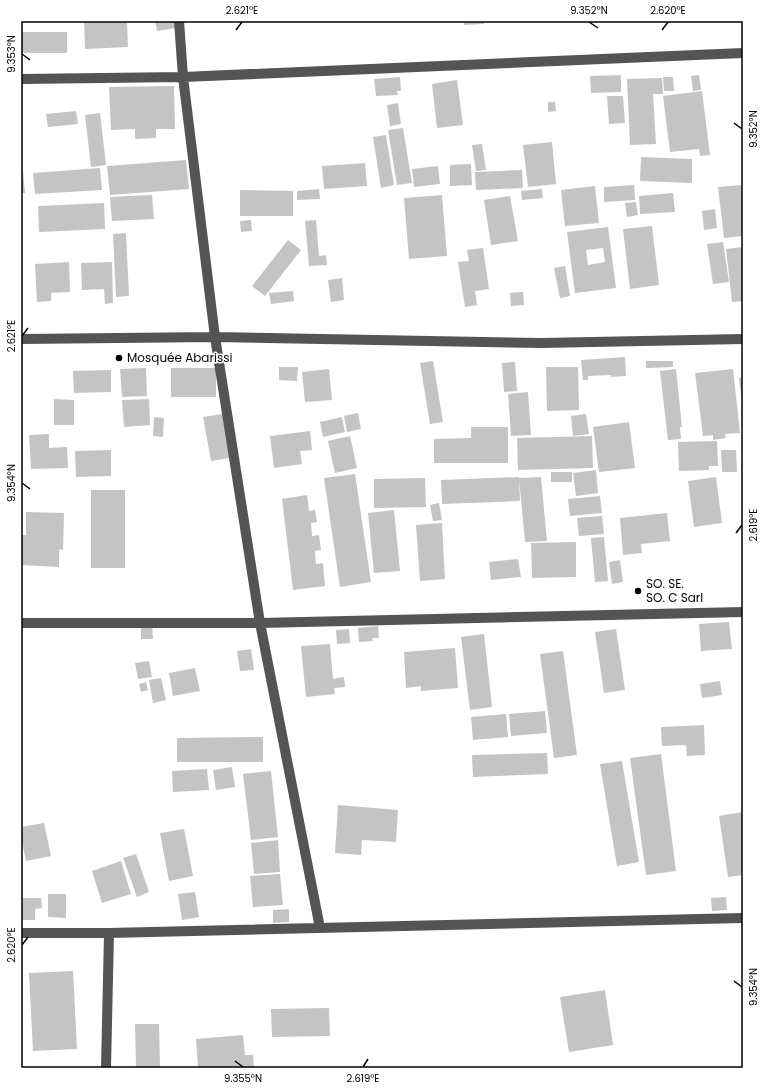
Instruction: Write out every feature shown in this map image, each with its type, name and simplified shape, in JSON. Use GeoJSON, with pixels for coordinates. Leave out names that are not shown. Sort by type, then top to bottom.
{"type":"FeatureCollection","features":[{"type":"Feature","properties":{"kind":"street"},"geometry":{"type":"LineString","coordinates":[[180,21],[183,77],[215,337],[260,623],[320,928]]}},
{"type":"Feature","properties":{"kind":"street"},"geometry":{"type":"LineString","coordinates":[[21,79],[183,77],[743,53]]}},
{"type":"Feature","properties":{"kind":"street"},"geometry":{"type":"LineString","coordinates":[[21,339],[215,337],[542,343],[743,339]]}},
{"type":"Feature","properties":{"kind":"street"},"geometry":{"type":"LineString","coordinates":[[21,623],[260,623],[743,612]]}},
{"type":"Feature","properties":{"kind":"street"},"geometry":{"type":"LineString","coordinates":[[21,933],[108,933],[743,918]]}},
{"type":"Feature","properties":{"kind":"street"},"geometry":{"type":"LineString","coordinates":[[106,1068],[108,933]]}},
{"type":"Feature","properties":{"kind":"building"},"geometry":{"type":"Polygon","coordinates":[[[84,21],[127,21],[128,47],[85,49],[84,21]]]}},
{"type":"Feature","properties":{"kind":"building"},"geometry":{"type":"Polygon","coordinates":[[[155,21],[175,21],[176,28],[157,31],[155,21]]]}},
{"type":"Feature","properties":{"kind":"building"},"geometry":{"type":"Polygon","coordinates":[[[464,21],[484,21],[484,24],[464,25],[464,21]]]}},
{"type":"Feature","properties":{"kind":"building"},"geometry":{"type":"Polygon","coordinates":[[[21,32],[67,32],[67,53],[21,53],[21,32]]]}},
{"type":"Feature","properties":{"kind":"building"},"geometry":{"type":"Polygon","coordinates":[[[621,75],[621,92],[591,93],[590,76],[621,75]]]}},
{"type":"Feature","properties":{"kind":"building"},"geometry":{"type":"Polygon","coordinates":[[[699,75],[701,90],[693,91],[691,76],[699,75]]]}},
{"type":"Feature","properties":{"kind":"building"},"geometry":{"type":"Polygon","coordinates":[[[400,77],[401,91],[397,91],[398,95],[376,96],[374,79],[400,77]]]}},
{"type":"Feature","properties":{"kind":"building"},"geometry":{"type":"Polygon","coordinates":[[[663,77],[673,77],[674,91],[664,91],[663,77]]]}},
{"type":"Feature","properties":{"kind":"building"},"geometry":{"type":"Polygon","coordinates":[[[662,78],[663,94],[653,94],[656,144],[630,145],[627,79],[662,78]]]}},
{"type":"Feature","properties":{"kind":"building"},"geometry":{"type":"Polygon","coordinates":[[[457,80],[463,125],[437,128],[432,84],[457,80]]]}},
{"type":"Feature","properties":{"kind":"building"},"geometry":{"type":"Polygon","coordinates":[[[174,86],[175,129],[156,129],[156,138],[135,139],[135,129],[111,130],[109,87],[174,86]]]}},
{"type":"Feature","properties":{"kind":"building"},"geometry":{"type":"Polygon","coordinates":[[[702,91],[710,155],[700,156],[699,149],[670,152],[663,96],[702,91]]]}},
{"type":"Feature","properties":{"kind":"building"},"geometry":{"type":"Polygon","coordinates":[[[607,96],[623,96],[625,123],[609,124],[607,96]]]}},
{"type":"Feature","properties":{"kind":"building"},"geometry":{"type":"Polygon","coordinates":[[[548,102],[555,102],[556,111],[548,112],[548,102]]]}},
{"type":"Feature","properties":{"kind":"building"},"geometry":{"type":"Polygon","coordinates":[[[398,103],[401,124],[390,126],[387,105],[398,103]]]}},
{"type":"Feature","properties":{"kind":"building"},"geometry":{"type":"Polygon","coordinates":[[[76,111],[78,124],[48,127],[46,114],[76,111]]]}},
{"type":"Feature","properties":{"kind":"building"},"geometry":{"type":"Polygon","coordinates":[[[100,113],[106,165],[91,167],[85,115],[100,113]]]}},
{"type":"Feature","properties":{"kind":"building"},"geometry":{"type":"Polygon","coordinates":[[[403,128],[412,183],[397,185],[388,130],[403,128]]]}},
{"type":"Feature","properties":{"kind":"building"},"geometry":{"type":"Polygon","coordinates":[[[386,135],[394,185],[381,188],[373,137],[386,135]]]}},
{"type":"Feature","properties":{"kind":"building"},"geometry":{"type":"Polygon","coordinates":[[[552,142],[556,184],[528,187],[523,145],[552,142]]]}},
{"type":"Feature","properties":{"kind":"building"},"geometry":{"type":"Polygon","coordinates":[[[482,144],[486,170],[476,171],[472,145],[482,144]]]}},
{"type":"Feature","properties":{"kind":"building"},"geometry":{"type":"Polygon","coordinates":[[[641,157],[692,159],[692,183],[640,181],[641,157]]]}},
{"type":"Feature","properties":{"kind":"building"},"geometry":{"type":"Polygon","coordinates":[[[22,159],[25,193],[21,193],[22,159]]]}},
{"type":"Feature","properties":{"kind":"building"},"geometry":{"type":"Polygon","coordinates":[[[186,160],[189,189],[110,195],[107,166],[186,160]]]}},
{"type":"Feature","properties":{"kind":"building"},"geometry":{"type":"Polygon","coordinates":[[[365,163],[367,186],[324,189],[322,166],[365,163]]]}},
{"type":"Feature","properties":{"kind":"building"},"geometry":{"type":"Polygon","coordinates":[[[471,164],[472,185],[450,186],[450,165],[471,164]]]}},
{"type":"Feature","properties":{"kind":"building"},"geometry":{"type":"Polygon","coordinates":[[[438,166],[440,184],[414,187],[412,169],[438,166]]]}},
{"type":"Feature","properties":{"kind":"building"},"geometry":{"type":"Polygon","coordinates":[[[100,168],[102,190],[35,194],[33,173],[100,168]]]}},
{"type":"Feature","properties":{"kind":"building"},"geometry":{"type":"Polygon","coordinates":[[[522,170],[523,188],[476,190],[475,172],[522,170]]]}},
{"type":"Feature","properties":{"kind":"building"},"geometry":{"type":"Polygon","coordinates":[[[634,185],[635,200],[604,202],[604,187],[634,185]]]}},
{"type":"Feature","properties":{"kind":"building"},"geometry":{"type":"Polygon","coordinates":[[[741,185],[743,202],[743,236],[724,238],[718,187],[741,185]]]}},
{"type":"Feature","properties":{"kind":"building"},"geometry":{"type":"Polygon","coordinates":[[[595,186],[599,223],[565,226],[561,190],[595,186]]]}},
{"type":"Feature","properties":{"kind":"building"},"geometry":{"type":"Polygon","coordinates":[[[319,189],[320,199],[297,200],[297,191],[319,189]]]}},
{"type":"Feature","properties":{"kind":"building"},"geometry":{"type":"Polygon","coordinates":[[[542,189],[543,198],[522,200],[521,191],[542,189]]]}},
{"type":"Feature","properties":{"kind":"building"},"geometry":{"type":"Polygon","coordinates":[[[240,190],[293,191],[293,216],[240,216],[240,190]]]}},
{"type":"Feature","properties":{"kind":"building"},"geometry":{"type":"Polygon","coordinates":[[[673,193],[675,212],[640,214],[639,196],[673,193]]]}},
{"type":"Feature","properties":{"kind":"building"},"geometry":{"type":"Polygon","coordinates":[[[152,195],[154,219],[112,221],[110,197],[152,195]]]}},
{"type":"Feature","properties":{"kind":"building"},"geometry":{"type":"Polygon","coordinates":[[[442,195],[447,256],[409,259],[404,198],[442,195]]]}},
{"type":"Feature","properties":{"kind":"building"},"geometry":{"type":"Polygon","coordinates":[[[510,196],[518,241],[491,245],[484,200],[510,196]]]}},
{"type":"Feature","properties":{"kind":"building"},"geometry":{"type":"Polygon","coordinates":[[[636,202],[638,215],[627,217],[625,203],[636,202]]]}},
{"type":"Feature","properties":{"kind":"building"},"geometry":{"type":"Polygon","coordinates":[[[104,203],[105,229],[39,232],[38,206],[104,203]]]}},
{"type":"Feature","properties":{"kind":"building"},"geometry":{"type":"Polygon","coordinates":[[[715,209],[717,228],[704,230],[702,211],[715,209]]]}},
{"type":"Feature","properties":{"kind":"building"},"geometry":{"type":"Polygon","coordinates":[[[251,220],[252,231],[241,232],[240,221],[251,220]]]}},
{"type":"Feature","properties":{"kind":"building"},"geometry":{"type":"Polygon","coordinates":[[[316,220],[319,256],[326,255],[327,265],[309,266],[305,221],[316,220]]]}},
{"type":"Feature","properties":{"kind":"building"},"geometry":{"type":"Polygon","coordinates":[[[652,226],[659,285],[630,289],[623,229],[652,226]]]}},
{"type":"Feature","properties":{"kind":"building"},"geometry":{"type":"Polygon","coordinates":[[[608,227],[616,288],[575,293],[567,232],[608,227]],[[603,248],[586,250],[588,265],[605,262],[603,248]]]}},
{"type":"Feature","properties":{"kind":"building"},"geometry":{"type":"Polygon","coordinates":[[[126,233],[129,296],[116,297],[113,234],[126,233]]]}},
{"type":"Feature","properties":{"kind":"building"},"geometry":{"type":"Polygon","coordinates":[[[288,240],[301,250],[265,296],[252,286],[288,240]]]}},
{"type":"Feature","properties":{"kind":"building"},"geometry":{"type":"Polygon","coordinates":[[[723,242],[729,282],[713,284],[707,244],[723,242]]]}},
{"type":"Feature","properties":{"kind":"building"},"geometry":{"type":"Polygon","coordinates":[[[743,247],[743,301],[732,302],[726,249],[743,247]]]}},
{"type":"Feature","properties":{"kind":"building"},"geometry":{"type":"Polygon","coordinates":[[[483,248],[489,289],[475,291],[477,305],[465,307],[458,262],[469,261],[467,250],[483,248]]]}},
{"type":"Feature","properties":{"kind":"building"},"geometry":{"type":"Polygon","coordinates":[[[69,262],[70,292],[51,293],[51,301],[37,302],[35,264],[69,262]]]}},
{"type":"Feature","properties":{"kind":"building"},"geometry":{"type":"Polygon","coordinates":[[[112,262],[113,303],[105,304],[104,289],[82,290],[81,263],[112,262]]]}},
{"type":"Feature","properties":{"kind":"building"},"geometry":{"type":"Polygon","coordinates":[[[565,266],[570,296],[560,298],[554,268],[565,266]]]}},
{"type":"Feature","properties":{"kind":"building"},"geometry":{"type":"Polygon","coordinates":[[[342,278],[344,300],[331,302],[328,280],[342,278]]]}},
{"type":"Feature","properties":{"kind":"building"},"geometry":{"type":"Polygon","coordinates":[[[293,291],[294,301],[271,304],[269,293],[293,291]]]}},
{"type":"Feature","properties":{"kind":"building"},"geometry":{"type":"Polygon","coordinates":[[[523,292],[524,305],[511,306],[510,293],[523,292]]]}},
{"type":"Feature","properties":{"kind":"building"},"geometry":{"type":"Polygon","coordinates":[[[625,357],[626,376],[588,376],[588,380],[583,380],[581,360],[625,357]]]}},
{"type":"Feature","properties":{"kind":"building"},"geometry":{"type":"Polygon","coordinates":[[[433,361],[443,422],[430,424],[420,363],[433,361]]]}},
{"type":"Feature","properties":{"kind":"building"},"geometry":{"type":"Polygon","coordinates":[[[646,361],[673,361],[673,367],[646,368],[646,361]]]}},
{"type":"Feature","properties":{"kind":"building"},"geometry":{"type":"Polygon","coordinates":[[[515,362],[517,391],[504,392],[502,363],[515,362]]]}},
{"type":"Feature","properties":{"kind":"building"},"geometry":{"type":"Polygon","coordinates":[[[279,367],[298,367],[297,381],[279,380],[279,367]]]}},
{"type":"Feature","properties":{"kind":"building"},"geometry":{"type":"Polygon","coordinates":[[[546,367],[578,367],[579,410],[547,411],[546,367]]]}},
{"type":"Feature","properties":{"kind":"building"},"geometry":{"type":"Polygon","coordinates":[[[146,368],[147,396],[122,397],[120,369],[146,368]]]}},
{"type":"Feature","properties":{"kind":"building"},"geometry":{"type":"Polygon","coordinates":[[[171,368],[216,368],[216,397],[171,397],[171,368]]]}},
{"type":"Feature","properties":{"kind":"building"},"geometry":{"type":"Polygon","coordinates":[[[329,369],[332,400],[305,402],[302,372],[329,369]]]}},
{"type":"Feature","properties":{"kind":"building"},"geometry":{"type":"Polygon","coordinates":[[[676,369],[682,427],[680,427],[681,439],[668,440],[660,371],[676,369]]]}},
{"type":"Feature","properties":{"kind":"building"},"geometry":{"type":"Polygon","coordinates":[[[733,369],[740,433],[725,434],[726,438],[713,440],[713,435],[703,436],[695,373],[733,369]]]}},
{"type":"Feature","properties":{"kind":"building"},"geometry":{"type":"Polygon","coordinates":[[[111,370],[111,392],[74,393],[73,371],[111,370]]]}},
{"type":"Feature","properties":{"kind":"building"},"geometry":{"type":"Polygon","coordinates":[[[743,377],[743,402],[742,402],[739,378],[743,377]]]}},
{"type":"Feature","properties":{"kind":"building"},"geometry":{"type":"Polygon","coordinates":[[[528,392],[531,435],[511,436],[508,394],[528,392]]]}},
{"type":"Feature","properties":{"kind":"building"},"geometry":{"type":"Polygon","coordinates":[[[54,399],[74,400],[74,425],[54,425],[54,399]]]}},
{"type":"Feature","properties":{"kind":"building"},"geometry":{"type":"Polygon","coordinates":[[[149,399],[150,425],[124,427],[122,400],[149,399]]]}},
{"type":"Feature","properties":{"kind":"building"},"geometry":{"type":"Polygon","coordinates":[[[228,413],[236,457],[211,461],[203,417],[228,413]]]}},
{"type":"Feature","properties":{"kind":"building"},"geometry":{"type":"Polygon","coordinates":[[[358,413],[361,429],[347,432],[344,416],[358,413]]]}},
{"type":"Feature","properties":{"kind":"building"},"geometry":{"type":"Polygon","coordinates":[[[586,414],[589,434],[573,436],[571,416],[586,414]]]}},
{"type":"Feature","properties":{"kind":"building"},"geometry":{"type":"Polygon","coordinates":[[[154,417],[164,418],[163,437],[153,436],[154,417]]]}},
{"type":"Feature","properties":{"kind":"building"},"geometry":{"type":"Polygon","coordinates":[[[342,417],[345,432],[323,437],[320,422],[342,417]]]}},
{"type":"Feature","properties":{"kind":"building"},"geometry":{"type":"Polygon","coordinates":[[[629,422],[635,468],[599,472],[593,427],[629,422]]]}},
{"type":"Feature","properties":{"kind":"building"},"geometry":{"type":"Polygon","coordinates":[[[471,427],[508,427],[508,463],[434,463],[434,439],[471,438],[471,427]]]}},
{"type":"Feature","properties":{"kind":"building"},"geometry":{"type":"Polygon","coordinates":[[[310,431],[312,450],[300,451],[302,464],[274,468],[270,436],[310,431]]]}},
{"type":"Feature","properties":{"kind":"building"},"geometry":{"type":"Polygon","coordinates":[[[49,434],[49,448],[67,447],[68,468],[31,469],[29,435],[49,434]]]}},
{"type":"Feature","properties":{"kind":"building"},"geometry":{"type":"Polygon","coordinates":[[[350,436],[357,468],[335,473],[328,441],[350,436]]]}},
{"type":"Feature","properties":{"kind":"building"},"geometry":{"type":"Polygon","coordinates":[[[592,436],[593,468],[518,470],[517,438],[592,436]]]}},
{"type":"Feature","properties":{"kind":"building"},"geometry":{"type":"Polygon","coordinates":[[[717,441],[718,466],[709,466],[709,470],[679,471],[678,442],[717,441]]]}},
{"type":"Feature","properties":{"kind":"building"},"geometry":{"type":"Polygon","coordinates":[[[111,450],[111,476],[76,477],[75,451],[111,450]]]}},
{"type":"Feature","properties":{"kind":"building"},"geometry":{"type":"Polygon","coordinates":[[[721,450],[736,450],[737,472],[722,472],[721,450]]]}},
{"type":"Feature","properties":{"kind":"building"},"geometry":{"type":"Polygon","coordinates":[[[596,470],[598,493],[576,496],[573,473],[596,470]]]}},
{"type":"Feature","properties":{"kind":"building"},"geometry":{"type":"Polygon","coordinates":[[[551,472],[572,472],[572,482],[551,482],[551,472]]]}},
{"type":"Feature","properties":{"kind":"building"},"geometry":{"type":"Polygon","coordinates":[[[355,474],[371,582],[340,587],[324,478],[355,474]]]}},
{"type":"Feature","properties":{"kind":"building"},"geometry":{"type":"Polygon","coordinates":[[[519,477],[520,501],[442,504],[441,480],[519,477]]]}},
{"type":"Feature","properties":{"kind":"building"},"geometry":{"type":"Polygon","coordinates":[[[541,477],[547,541],[525,542],[519,478],[541,477]]]}},
{"type":"Feature","properties":{"kind":"building"},"geometry":{"type":"Polygon","coordinates":[[[716,477],[722,523],[694,527],[688,481],[716,477]]]}},
{"type":"Feature","properties":{"kind":"building"},"geometry":{"type":"Polygon","coordinates":[[[425,478],[426,507],[374,508],[374,479],[425,478]]]}},
{"type":"Feature","properties":{"kind":"building"},"geometry":{"type":"Polygon","coordinates":[[[91,490],[125,490],[125,568],[91,568],[91,490]]]}},
{"type":"Feature","properties":{"kind":"building"},"geometry":{"type":"Polygon","coordinates":[[[307,495],[309,511],[315,510],[317,522],[311,523],[312,536],[319,535],[321,550],[315,551],[316,564],[323,563],[325,586],[293,590],[282,499],[307,495]]]}},
{"type":"Feature","properties":{"kind":"building"},"geometry":{"type":"Polygon","coordinates":[[[600,496],[602,513],[570,516],[568,499],[600,496]]]}},
{"type":"Feature","properties":{"kind":"building"},"geometry":{"type":"Polygon","coordinates":[[[439,503],[442,520],[433,521],[430,505],[439,503]]]}},
{"type":"Feature","properties":{"kind":"building"},"geometry":{"type":"Polygon","coordinates":[[[394,510],[400,571],[374,573],[368,513],[394,510]]]}},
{"type":"Feature","properties":{"kind":"building"},"geometry":{"type":"Polygon","coordinates":[[[26,512],[64,513],[63,550],[59,549],[59,567],[21,565],[21,535],[26,535],[26,512]]]}},
{"type":"Feature","properties":{"kind":"building"},"geometry":{"type":"Polygon","coordinates":[[[667,513],[670,541],[641,544],[642,553],[623,555],[620,518],[667,513]]]}},
{"type":"Feature","properties":{"kind":"building"},"geometry":{"type":"Polygon","coordinates":[[[602,516],[604,534],[579,536],[577,518],[602,516]]]}},
{"type":"Feature","properties":{"kind":"building"},"geometry":{"type":"Polygon","coordinates":[[[442,523],[445,579],[420,581],[416,525],[442,523]]]}},
{"type":"Feature","properties":{"kind":"building"},"geometry":{"type":"Polygon","coordinates":[[[604,537],[608,581],[595,582],[591,538],[604,537]]]}},
{"type":"Feature","properties":{"kind":"building"},"geometry":{"type":"Polygon","coordinates":[[[576,542],[576,577],[532,578],[531,543],[576,542]]]}},
{"type":"Feature","properties":{"kind":"building"},"geometry":{"type":"Polygon","coordinates":[[[518,559],[521,577],[491,580],[489,562],[518,559]]]}},
{"type":"Feature","properties":{"kind":"building"},"geometry":{"type":"Polygon","coordinates":[[[620,560],[623,582],[612,584],[609,562],[620,560]]]}},
{"type":"Feature","properties":{"kind":"building"},"geometry":{"type":"Polygon","coordinates":[[[729,622],[732,649],[701,651],[699,624],[729,622]]]}},
{"type":"Feature","properties":{"kind":"building"},"geometry":{"type":"Polygon","coordinates":[[[141,624],[152,624],[153,639],[141,639],[141,624]]]}},
{"type":"Feature","properties":{"kind":"building"},"geometry":{"type":"Polygon","coordinates":[[[378,626],[379,638],[372,638],[373,641],[359,642],[358,628],[378,626]]]}},
{"type":"Feature","properties":{"kind":"building"},"geometry":{"type":"Polygon","coordinates":[[[349,629],[350,643],[337,644],[336,630],[349,629]]]}},
{"type":"Feature","properties":{"kind":"building"},"geometry":{"type":"Polygon","coordinates":[[[616,629],[625,690],[604,693],[595,632],[616,629]]]}},
{"type":"Feature","properties":{"kind":"building"},"geometry":{"type":"Polygon","coordinates":[[[484,634],[492,707],[470,710],[461,637],[484,634]]]}},
{"type":"Feature","properties":{"kind":"building"},"geometry":{"type":"Polygon","coordinates":[[[330,644],[333,679],[344,677],[345,687],[334,688],[335,694],[306,697],[301,646],[330,644]]]}},
{"type":"Feature","properties":{"kind":"building"},"geometry":{"type":"Polygon","coordinates":[[[455,648],[458,688],[421,691],[421,686],[406,688],[404,652],[455,648]]]}},
{"type":"Feature","properties":{"kind":"building"},"geometry":{"type":"Polygon","coordinates":[[[251,649],[254,670],[240,671],[237,651],[251,649]]]}},
{"type":"Feature","properties":{"kind":"building"},"geometry":{"type":"Polygon","coordinates":[[[563,651],[577,755],[554,758],[540,654],[563,651]]]}},
{"type":"Feature","properties":{"kind":"building"},"geometry":{"type":"Polygon","coordinates":[[[149,661],[152,677],[138,679],[135,663],[149,661]]]}},
{"type":"Feature","properties":{"kind":"building"},"geometry":{"type":"Polygon","coordinates":[[[195,668],[200,691],[173,696],[169,673],[195,668]]]}},
{"type":"Feature","properties":{"kind":"building"},"geometry":{"type":"Polygon","coordinates":[[[161,678],[166,700],[153,703],[149,680],[161,678]]]}},
{"type":"Feature","properties":{"kind":"building"},"geometry":{"type":"Polygon","coordinates":[[[720,681],[722,695],[702,698],[700,684],[720,681]]]}},
{"type":"Feature","properties":{"kind":"building"},"geometry":{"type":"Polygon","coordinates":[[[146,682],[148,690],[141,692],[139,684],[146,682]]]}},
{"type":"Feature","properties":{"kind":"building"},"geometry":{"type":"Polygon","coordinates":[[[545,711],[547,733],[511,736],[509,714],[545,711]]]}},
{"type":"Feature","properties":{"kind":"building"},"geometry":{"type":"Polygon","coordinates":[[[506,714],[508,737],[473,740],[471,717],[506,714]]]}},
{"type":"Feature","properties":{"kind":"building"},"geometry":{"type":"Polygon","coordinates":[[[704,725],[705,755],[687,756],[686,745],[662,746],[661,727],[704,725]]]}},
{"type":"Feature","properties":{"kind":"building"},"geometry":{"type":"Polygon","coordinates":[[[263,737],[263,762],[177,762],[177,738],[263,737]]]}},
{"type":"Feature","properties":{"kind":"building"},"geometry":{"type":"Polygon","coordinates":[[[547,753],[548,774],[473,777],[472,755],[547,753]]]}},
{"type":"Feature","properties":{"kind":"building"},"geometry":{"type":"Polygon","coordinates":[[[661,754],[676,871],[646,875],[630,758],[661,754]]]}},
{"type":"Feature","properties":{"kind":"building"},"geometry":{"type":"Polygon","coordinates":[[[622,761],[639,862],[617,866],[600,764],[622,761]]]}},
{"type":"Feature","properties":{"kind":"building"},"geometry":{"type":"Polygon","coordinates":[[[232,767],[235,787],[216,790],[213,770],[232,767]]]}},
{"type":"Feature","properties":{"kind":"building"},"geometry":{"type":"Polygon","coordinates":[[[207,769],[209,790],[173,792],[172,771],[207,769]]]}},
{"type":"Feature","properties":{"kind":"building"},"geometry":{"type":"Polygon","coordinates":[[[271,771],[278,837],[251,840],[243,774],[271,771]]]}},
{"type":"Feature","properties":{"kind":"building"},"geometry":{"type":"Polygon","coordinates":[[[338,805],[398,810],[396,842],[362,840],[361,855],[335,853],[338,805]]]}},
{"type":"Feature","properties":{"kind":"building"},"geometry":{"type":"Polygon","coordinates":[[[743,812],[743,875],[728,877],[719,816],[743,812]]]}},
{"type":"Feature","properties":{"kind":"building"},"geometry":{"type":"Polygon","coordinates":[[[44,823],[51,856],[26,861],[21,836],[21,827],[44,823]]]}},
{"type":"Feature","properties":{"kind":"building"},"geometry":{"type":"Polygon","coordinates":[[[184,829],[193,876],[169,881],[160,833],[184,829]]]}},
{"type":"Feature","properties":{"kind":"building"},"geometry":{"type":"Polygon","coordinates":[[[278,840],[280,872],[254,874],[251,843],[278,840]]]}},
{"type":"Feature","properties":{"kind":"building"},"geometry":{"type":"Polygon","coordinates":[[[136,854],[149,892],[137,897],[123,858],[136,854]]]}},
{"type":"Feature","properties":{"kind":"building"},"geometry":{"type":"Polygon","coordinates":[[[121,861],[131,894],[102,903],[92,871],[121,861]]]}},
{"type":"Feature","properties":{"kind":"building"},"geometry":{"type":"Polygon","coordinates":[[[280,874],[283,905],[253,907],[250,876],[280,874]]]}},
{"type":"Feature","properties":{"kind":"building"},"geometry":{"type":"Polygon","coordinates":[[[195,892],[199,917],[182,920],[178,894],[195,892]]]}},
{"type":"Feature","properties":{"kind":"building"},"geometry":{"type":"Polygon","coordinates":[[[48,894],[66,894],[66,918],[48,917],[48,894]]]}},
{"type":"Feature","properties":{"kind":"building"},"geometry":{"type":"Polygon","coordinates":[[[726,897],[727,910],[712,911],[711,898],[726,897]]]}},
{"type":"Feature","properties":{"kind":"building"},"geometry":{"type":"Polygon","coordinates":[[[22,898],[41,898],[42,908],[35,909],[35,920],[22,920],[22,898]]]}},
{"type":"Feature","properties":{"kind":"building"},"geometry":{"type":"Polygon","coordinates":[[[289,909],[289,922],[273,923],[273,910],[289,909]]]}},
{"type":"Feature","properties":{"kind":"building"},"geometry":{"type":"Polygon","coordinates":[[[73,971],[77,1049],[33,1051],[29,973],[73,971]]]}},
{"type":"Feature","properties":{"kind":"building"},"geometry":{"type":"Polygon","coordinates":[[[605,990],[613,1045],[569,1052],[560,997],[605,990]]]}},
{"type":"Feature","properties":{"kind":"building"},"geometry":{"type":"Polygon","coordinates":[[[329,1008],[330,1036],[272,1037],[271,1009],[329,1008]]]}},
{"type":"Feature","properties":{"kind":"building"},"geometry":{"type":"Polygon","coordinates":[[[135,1024],[159,1024],[160,1068],[136,1068],[135,1024]]]}},
{"type":"Feature","properties":{"kind":"building"},"geometry":{"type":"Polygon","coordinates":[[[243,1035],[245,1055],[253,1055],[254,1068],[198,1068],[196,1039],[243,1035]]]}},
{"type":"Feature","properties":{"kind":"place","name":"Mosquée Abarissi"},"geometry":{"type":"Point","coordinates":[119,358]}},
{"type":"Feature","properties":{"kind":"place","name":"SO. SE. SO. C Sarl"},"geometry":{"type":"Point","coordinates":[638,591]}}]}
